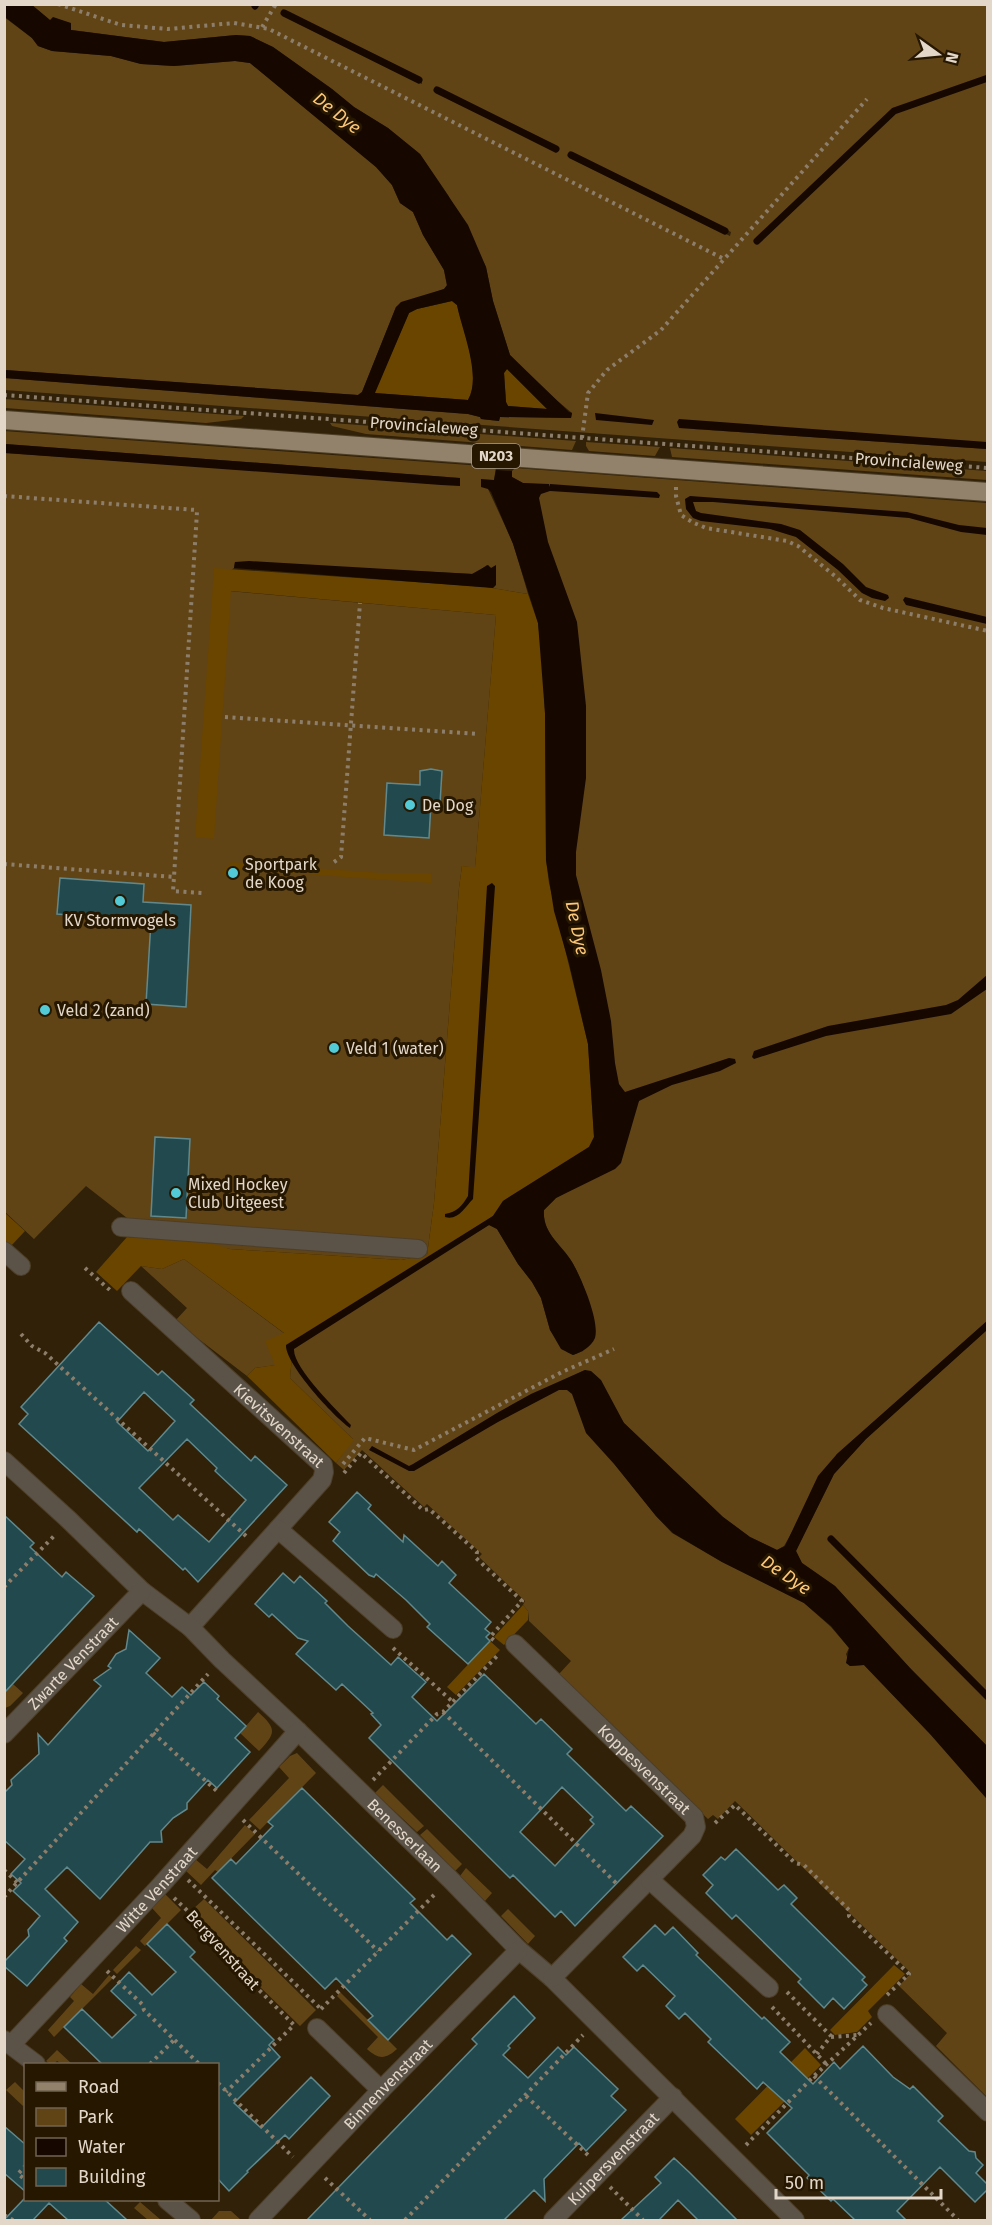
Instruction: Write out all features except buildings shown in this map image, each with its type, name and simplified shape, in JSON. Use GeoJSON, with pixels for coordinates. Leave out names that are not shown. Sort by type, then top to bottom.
{"type":"FeatureCollection","features":[{"type":"Feature","properties":{"kind":"main road","name":"Provincialeweg"},"geometry":{"type":"LineString","coordinates":[[4,420],[987,492]]}},
{"type":"Feature","properties":{"kind":"street"},"geometry":{"type":"LineString","coordinates":[[121,1227],[418,1249]]}},
{"type":"Feature","properties":{"kind":"street"},"geometry":{"type":"LineString","coordinates":[[4,1251],[21,1266]]}},
{"type":"Feature","properties":{"kind":"street","name":"Kievitsvenstraat"},"geometry":{"type":"LineString","coordinates":[[131,1291],[323,1465],[322,1479],[190,1627]]}},
{"type":"Feature","properties":{"kind":"street","name":"Benesserlaan"},"geometry":{"type":"LineString","coordinates":[[4,1461],[142,1591],[190,1627],[362,1792],[519,1950],[596,2021],[795,2220]]}},
{"type":"Feature","properties":{"kind":"street"},"geometry":{"type":"LineString","coordinates":[[278,1529],[393,1629]]}},
{"type":"Feature","properties":{"kind":"street","name":"Zwarte Venstraat"},"geometry":{"type":"LineString","coordinates":[[4,1734],[142,1591]]}},
{"type":"Feature","properties":{"kind":"street","name":"Koppesvenstraat"},"geometry":{"type":"LineString","coordinates":[[515,1644],[694,1817],[696,1827],[692,1836],[552,1978]]}},
{"type":"Feature","properties":{"kind":"street","name":"Witte Venstraat"},"geometry":{"type":"LineString","coordinates":[[8,2043],[93,1958],[161,1885],[298,1731]]}},
{"type":"Feature","properties":{"kind":"street"},"geometry":{"type":"LineString","coordinates":[[650,1880],[772,1992]]}},
{"type":"Feature","properties":{"kind":"street","name":"Binnenvenstraat"},"geometry":{"type":"LineString","coordinates":[[258,2220],[381,2090],[519,1950]]}},
{"type":"Feature","properties":{"kind":"street"},"geometry":{"type":"LineString","coordinates":[[885,2012],[987,2112]]}},
{"type":"Feature","properties":{"kind":"street"},"geometry":{"type":"LineString","coordinates":[[316,2021],[381,2090]]}},
{"type":"Feature","properties":{"kind":"street"},"geometry":{"type":"LineString","coordinates":[[8,2043],[35,2063]]}},
{"type":"Feature","properties":{"kind":"street","name":"Kuipersvenstraat"},"geometry":{"type":"LineString","coordinates":[[553,2220],[673,2097]]}},
{"type":"Feature","properties":{"kind":"street"},"geometry":{"type":"LineString","coordinates":[[169,2201],[191,2220]]}},
{"type":"Feature","properties":{"kind":"path"},"geometry":{"type":"LineString","coordinates":[[58,4],[121,25],[168,29],[234,23],[261,27],[280,34],[724,259]]}},
{"type":"Feature","properties":{"kind":"path"},"geometry":{"type":"LineString","coordinates":[[261,27],[276,4]]}},
{"type":"Feature","properties":{"kind":"path"},"geometry":{"type":"LineString","coordinates":[[581,462],[588,393],[607,370],[662,330],[867,99]]}},
{"type":"Feature","properties":{"kind":"path","name":"Provincialeweg"},"geometry":{"type":"LineString","coordinates":[[4,395],[987,468]]}},
{"type":"Feature","properties":{"kind":"path"},"geometry":{"type":"LineString","coordinates":[[677,469],[678,505],[681,515],[692,522],[706,528],[787,541],[807,553],[860,600],[883,608],[987,632]]}},
{"type":"Feature","properties":{"kind":"path"},"geometry":{"type":"LineString","coordinates":[[4,496],[196,510],[173,891],[203,893]]}},
{"type":"Feature","properties":{"kind":"path"},"geometry":{"type":"LineString","coordinates":[[334,862],[341,857],[360,603]]}},
{"type":"Feature","properties":{"kind":"path"},"geometry":{"type":"LineString","coordinates":[[225,717],[478,734]]}},
{"type":"Feature","properties":{"kind":"path"},"geometry":{"type":"LineString","coordinates":[[4,864],[174,877]]}},
{"type":"Feature","properties":{"kind":"path"},"geometry":{"type":"LineString","coordinates":[[85,1268],[114,1294],[131,1291]]}},
{"type":"Feature","properties":{"kind":"path"},"geometry":{"type":"LineString","coordinates":[[21,1334],[32,1346],[45,1353],[260,1549]]}},
{"type":"Feature","properties":{"kind":"path"},"geometry":{"type":"LineString","coordinates":[[342,1464],[365,1438],[414,1450],[562,1372],[614,1348]]}},
{"type":"Feature","properties":{"kind":"path"},"geometry":{"type":"LineString","coordinates":[[342,1476],[361,1453],[423,1510],[429,1509],[477,1552],[476,1558],[522,1601],[490,1637],[504,1650],[453,1702],[437,1714],[362,1792]]}},
{"type":"Feature","properties":{"kind":"path"},"geometry":{"type":"LineString","coordinates":[[4,1587],[69,1520]]}},
{"type":"Feature","properties":{"kind":"path"},"geometry":{"type":"LineString","coordinates":[[393,1629],[393,1649],[453,1702]]}},
{"type":"Feature","properties":{"kind":"path"},"geometry":{"type":"LineString","coordinates":[[4,1897],[222,1660]]}},
{"type":"Feature","properties":{"kind":"path"},"geometry":{"type":"LineString","coordinates":[[442,1712],[631,1898]]}},
{"type":"Feature","properties":{"kind":"path"},"geometry":{"type":"LineString","coordinates":[[153,1733],[220,1793],[230,1807],[378,1951]]}},
{"type":"Feature","properties":{"kind":"path"},"geometry":{"type":"LineString","coordinates":[[696,1827],[707,1830],[735,1805],[795,1863],[804,1865],[849,1910],[849,1917],[909,1974],[878,2005],[885,2012],[814,2076],[732,2158]]}},
{"type":"Feature","properties":{"kind":"path"},"geometry":{"type":"LineString","coordinates":[[176,1868],[321,2009]]}},
{"type":"Feature","properties":{"kind":"path"},"geometry":{"type":"LineString","coordinates":[[4,1870],[18,1883]]}},
{"type":"Feature","properties":{"kind":"path"},"geometry":{"type":"LineString","coordinates":[[316,2021],[321,2009],[450,1879]]}},
{"type":"Feature","properties":{"kind":"path","name":"Bergvenstraat"},"geometry":{"type":"LineString","coordinates":[[161,1885],[213,1935],[216,1947],[294,2025],[226,2092]]}},
{"type":"Feature","properties":{"kind":"path"},"geometry":{"type":"LineString","coordinates":[[93,1958],[142,2004],[144,2010],[198,2063]]}},
{"type":"Feature","properties":{"kind":"path"},"geometry":{"type":"LineString","coordinates":[[827,2065],[771,2006],[772,1992],[781,1990],[787,1992],[816,2019],[831,2037]]}},
{"type":"Feature","properties":{"kind":"path"},"geometry":{"type":"LineString","coordinates":[[405,2220],[596,2021]]}},
{"type":"Feature","properties":{"kind":"path"},"geometry":{"type":"LineString","coordinates":[[817,2054],[831,2037],[859,2035]]}},
{"type":"Feature","properties":{"kind":"path"},"geometry":{"type":"LineString","coordinates":[[151,2063],[174,2040]]}},
{"type":"Feature","properties":{"kind":"path"},"geometry":{"type":"LineString","coordinates":[[814,2076],[958,2220]]}},
{"type":"Feature","properties":{"kind":"path"},"geometry":{"type":"LineString","coordinates":[[219,2084],[309,2168],[370,2220]]}},
{"type":"Feature","properties":{"kind":"path"},"geometry":{"type":"LineString","coordinates":[[526,2096],[643,2220]]}},
{"type":"Feature","properties":{"kind":"path"},"geometry":{"type":"LineString","coordinates":[[24,2167],[18,2174],[24,2178]]}},
{"type":"Feature","properties":{"kind":"path"},"geometry":{"type":"LineString","coordinates":[[4,2215],[13,2220]]}},
{"type":"Feature","properties":{"kind":"green space"},"geometry":{"type":"Polygon","coordinates":[[[32,5],[987,5],[987,445],[679,428],[987,449],[987,462],[5,390],[4,378],[468,414],[481,419],[499,421],[500,417],[571,418],[572,413],[543,389],[510,355],[493,301],[486,267],[448,195],[420,154],[388,128],[354,107],[273,47],[250,36],[236,35],[164,42],[71,30],[51,21],[32,5]],[[287,12],[285,16],[422,84],[422,79],[287,12]],[[436,87],[435,91],[556,150],[557,147],[436,87]],[[570,153],[569,157],[730,236],[731,232],[570,153]]]}},
{"type":"Feature","properties":{"kind":"green space"},"geometry":{"type":"Polygon","coordinates":[[[4,17],[32,38],[38,46],[52,51],[111,56],[141,64],[174,66],[235,61],[250,63],[376,167],[392,185],[400,203],[413,212],[423,235],[444,270],[447,286],[396,307],[362,392],[358,395],[5,370],[4,17]]]}},
{"type":"Feature","properties":{"kind":"green space"},"geometry":{"type":"Polygon","coordinates":[[[4,399],[244,416],[241,419],[206,423],[5,408],[4,399]]]}},
{"type":"Feature","properties":{"kind":"green space"},"geometry":{"type":"Polygon","coordinates":[[[330,423],[576,441],[572,450],[366,434],[332,426],[330,423]]]}},
{"type":"Feature","properties":{"kind":"green space","name":"Sportpark de Koog"},"geometry":{"type":"Polygon","coordinates":[[[4,431],[496,467],[494,480],[488,489],[513,543],[528,594],[486,587],[493,588],[491,568],[487,565],[475,574],[235,562],[231,570],[229,591],[496,615],[475,868],[462,866],[459,888],[434,1203],[427,1255],[401,1260],[230,1249],[172,1240],[132,1238],[127,1218],[86,1186],[34,1239],[5,1212],[5,453],[299,473],[460,478],[5,444],[4,431]]]}},
{"type":"Feature","properties":{"kind":"green space"},"geometry":{"type":"Polygon","coordinates":[[[586,442],[660,447],[655,456],[589,451],[586,442]]]}},
{"type":"Feature","properties":{"kind":"green space"},"geometry":{"type":"Polygon","coordinates":[[[670,448],[987,471],[987,480],[672,457],[670,448]]]}},
{"type":"Feature","properties":{"kind":"green space"},"geometry":{"type":"Polygon","coordinates":[[[515,468],[987,503],[987,1321],[837,1454],[784,1546],[777,1550],[750,1537],[723,1517],[624,1423],[585,1370],[566,1379],[615,1465],[672,1533],[722,1562],[804,1603],[831,1627],[849,1648],[846,1654],[850,1666],[864,1665],[931,1735],[987,1799],[987,2097],[936,2046],[947,2033],[899,1986],[911,1973],[735,1801],[718,1819],[713,1815],[708,1819],[559,1674],[571,1661],[529,1621],[528,1611],[523,1605],[525,1601],[479,1557],[482,1554],[427,1504],[424,1507],[362,1450],[344,1470],[336,1463],[353,1439],[290,1378],[293,1345],[489,1225],[497,1229],[532,1282],[541,1298],[550,1330],[567,1352],[573,1355],[583,1351],[594,1319],[576,1269],[549,1232],[544,1210],[556,1198],[572,1189],[639,1101],[615,1101],[555,844],[530,495],[549,485],[523,483],[512,477],[512,471],[515,468]]]}},
{"type":"Feature","properties":{"kind":"green space"},"geometry":{"type":"Polygon","coordinates":[[[184,1259],[285,1334],[276,1365],[255,1368],[247,1376],[175,1321],[187,1308],[141,1266],[162,1269],[184,1259]]]}},
{"type":"Feature","properties":{"kind":"green space"},"geometry":{"type":"Polygon","coordinates":[[[987,1330],[987,1746],[910,1668],[835,1586],[802,1563],[796,1551],[834,1474],[866,1439],[987,1330]]]}},
{"type":"Feature","properties":{"kind":"green space"},"geometry":{"type":"Polygon","coordinates":[[[4,1676],[23,1693],[5,1708],[4,1676]]]}},
{"type":"Feature","properties":{"kind":"green space"},"geometry":{"type":"Polygon","coordinates":[[[258,1712],[269,1723],[272,1731],[269,1740],[259,1751],[240,1733],[258,1712]]]}},
{"type":"Feature","properties":{"kind":"green space"},"geometry":{"type":"Polygon","coordinates":[[[297,1753],[316,1773],[260,1830],[249,1820],[289,1778],[279,1767],[290,1756],[297,1753]]]}},
{"type":"Feature","properties":{"kind":"green space"},"geometry":{"type":"Polygon","coordinates":[[[383,1785],[424,1826],[417,1832],[375,1793],[383,1785]]]}},
{"type":"Feature","properties":{"kind":"green space"},"geometry":{"type":"Polygon","coordinates":[[[245,1825],[255,1834],[218,1872],[215,1870],[201,1885],[185,1870],[195,1859],[207,1869],[245,1825]]]}},
{"type":"Feature","properties":{"kind":"green space"},"geometry":{"type":"Polygon","coordinates":[[[427,1829],[462,1864],[455,1871],[420,1835],[427,1829]]]}},
{"type":"Feature","properties":{"kind":"green space"},"geometry":{"type":"Polygon","coordinates":[[[466,1868],[492,1893],[485,1901],[460,1876],[466,1868]]]}},
{"type":"Feature","properties":{"kind":"green space"},"geometry":{"type":"Polygon","coordinates":[[[164,1893],[181,1910],[145,1946],[140,1941],[161,1918],[152,1908],[164,1893]]]}},
{"type":"Feature","properties":{"kind":"green space"},"geometry":{"type":"Polygon","coordinates":[[[204,1899],[316,2010],[300,2026],[216,1944],[221,1939],[192,1910],[204,1899]]]}},
{"type":"Feature","properties":{"kind":"green space"},"geometry":{"type":"Polygon","coordinates":[[[508,1909],[535,1936],[528,1944],[501,1916],[508,1909]]]}},
{"type":"Feature","properties":{"kind":"green space"},"geometry":{"type":"Polygon","coordinates":[[[136,1946],[141,1950],[117,1974],[113,1970],[136,1946]]]}},
{"type":"Feature","properties":{"kind":"green space"},"geometry":{"type":"Polygon","coordinates":[[[109,1975],[113,1978],[54,2037],[48,2030],[74,2001],[70,1997],[81,1984],[93,1994],[109,1975]]]}},
{"type":"Feature","properties":{"kind":"green space"},"geometry":{"type":"Polygon","coordinates":[[[340,1992],[397,2049],[382,2057],[367,2049],[378,2037],[337,1996],[340,1992]]]}},
{"type":"Feature","properties":{"kind":"green space"},"geometry":{"type":"Polygon","coordinates":[[[57,2050],[71,2063],[57,2061],[49,2063],[46,2061],[57,2050]]]}},
{"type":"Feature","properties":{"kind":"green space"},"geometry":{"type":"Polygon","coordinates":[[[15,2082],[24,2091],[23,2106],[6,2090],[15,2082]]]}},
{"type":"Feature","properties":{"kind":"green space"},"geometry":{"type":"Polygon","coordinates":[[[140,2202],[161,2220],[148,2220],[134,2208],[140,2202]]]}},
{"type":"Feature","properties":{"kind":"green space"},"geometry":{"type":"Polygon","coordinates":[[[219,2211],[231,2211],[241,2220],[211,2220],[219,2211]]]}},
{"type":"Feature","properties":{"kind":"shaded area"},"geometry":{"type":"Polygon","coordinates":[[[452,301],[457,305],[470,353],[473,378],[468,400],[374,393],[409,313],[452,301]]]}},
{"type":"Feature","properties":{"kind":"shaded area"},"geometry":{"type":"Polygon","coordinates":[[[507,369],[547,409],[508,406],[504,373],[507,369]]]}},
{"type":"Feature","properties":{"kind":"shaded area"},"geometry":{"type":"Polygon","coordinates":[[[214,568],[486,587],[528,594],[538,623],[545,713],[546,860],[549,883],[588,1044],[594,1137],[589,1147],[503,1201],[493,1216],[293,1345],[290,1378],[354,1440],[336,1463],[247,1376],[255,1368],[275,1365],[265,1341],[284,1333],[184,1259],[162,1269],[141,1266],[117,1291],[96,1272],[127,1237],[205,1242],[230,1249],[401,1260],[427,1255],[434,1203],[459,888],[462,866],[475,867],[496,615],[231,591],[214,839],[195,837],[214,568]]]}},
{"type":"Feature","properties":{"kind":"shaded area"},"geometry":{"type":"Polygon","coordinates":[[[231,862],[382,873],[432,874],[431,883],[231,869],[226,875],[221,874],[231,862]]]}},
{"type":"Feature","properties":{"kind":"shaded area"},"geometry":{"type":"Polygon","coordinates":[[[4,1212],[25,1231],[11,1246],[5,1241],[4,1212]]]}},
{"type":"Feature","properties":{"kind":"shaded area"},"geometry":{"type":"Polygon","coordinates":[[[523,1605],[528,1611],[528,1620],[504,1645],[494,1637],[523,1605]]]}},
{"type":"Feature","properties":{"kind":"shaded area"},"geometry":{"type":"Polygon","coordinates":[[[490,1641],[500,1650],[456,1695],[447,1687],[490,1641]]]}},
{"type":"Feature","properties":{"kind":"shaded area"},"geometry":{"type":"Polygon","coordinates":[[[894,1965],[905,1974],[868,2011],[872,2017],[857,2032],[835,2035],[830,2030],[894,1965]]]}},
{"type":"Feature","properties":{"kind":"shaded area"},"geometry":{"type":"Polygon","coordinates":[[[805,2048],[821,2065],[751,2135],[735,2119],[805,2048]]]}},
{"type":"Feature","properties":{"kind":"water","name":"De Dye"},"geometry":{"type":"Polygon","coordinates":[[[5,4],[32,5],[50,20],[53,17],[71,23],[71,30],[164,42],[236,35],[250,36],[273,47],[354,107],[388,128],[420,154],[468,225],[486,267],[493,301],[510,355],[572,413],[571,418],[500,417],[499,421],[481,419],[468,414],[5,378],[5,370],[358,395],[362,392],[396,307],[401,302],[444,289],[447,285],[444,270],[423,235],[413,212],[400,203],[392,185],[376,167],[250,63],[235,61],[174,66],[141,64],[111,56],[52,51],[38,46],[32,38],[5,17],[5,4]],[[452,301],[409,313],[375,393],[468,400],[473,379],[470,353],[457,305],[452,301]],[[507,369],[504,373],[508,406],[547,409],[507,369]]]}},
{"type":"Feature","properties":{"kind":"water"},"geometry":{"type":"Polygon","coordinates":[[[595,413],[654,420],[652,425],[596,420],[595,413]]]}},
{"type":"Feature","properties":{"kind":"water"},"geometry":{"type":"Polygon","coordinates":[[[679,419],[987,442],[987,449],[679,428],[677,422],[679,419]]]}},
{"type":"Feature","properties":{"kind":"water"},"geometry":{"type":"Polygon","coordinates":[[[5,444],[460,478],[460,486],[5,453],[5,444]]]}},
{"type":"Feature","properties":{"kind":"water","name":"De Dye"},"geometry":{"type":"Polygon","coordinates":[[[496,470],[512,471],[512,477],[523,483],[549,484],[550,487],[550,484],[657,492],[660,495],[659,498],[550,491],[541,494],[539,498],[548,542],[577,622],[586,706],[586,778],[576,852],[576,875],[601,970],[611,1021],[619,1084],[625,1092],[729,1058],[735,1059],[736,1063],[720,1071],[672,1085],[639,1101],[621,1163],[615,1169],[556,1198],[544,1210],[549,1232],[572,1262],[589,1299],[596,1330],[595,1338],[589,1347],[573,1355],[561,1349],[550,1330],[541,1298],[532,1282],[497,1229],[489,1225],[294,1349],[308,1378],[351,1425],[350,1428],[322,1402],[302,1377],[288,1354],[286,1345],[493,1216],[503,1201],[589,1147],[594,1137],[588,1044],[554,911],[546,860],[545,713],[538,623],[513,544],[491,492],[481,487],[481,479],[494,480],[496,470]]]}},
{"type":"Feature","properties":{"kind":"water"},"geometry":{"type":"Polygon","coordinates":[[[690,496],[907,512],[959,525],[987,528],[987,535],[961,532],[909,518],[693,502],[696,511],[701,513],[781,524],[800,530],[843,564],[866,587],[888,595],[889,598],[885,601],[862,593],[838,570],[796,537],[770,529],[701,521],[693,518],[686,509],[685,499],[690,496]]]}},
{"type":"Feature","properties":{"kind":"water"},"geometry":{"type":"Polygon","coordinates":[[[235,562],[472,574],[488,565],[491,568],[496,565],[496,585],[493,588],[234,568],[235,562]]]}},
{"type":"Feature","properties":{"kind":"water"},"geometry":{"type":"Polygon","coordinates":[[[905,597],[987,617],[987,624],[906,605],[903,600],[905,597]]]}},
{"type":"Feature","properties":{"kind":"water"},"geometry":{"type":"Polygon","coordinates":[[[492,883],[495,886],[473,1199],[461,1212],[450,1218],[445,1217],[445,1214],[459,1208],[468,1196],[487,886],[492,883]]]}},
{"type":"Feature","properties":{"kind":"water"},"geometry":{"type":"Polygon","coordinates":[[[987,975],[987,989],[951,1014],[826,1036],[754,1059],[752,1057],[754,1051],[828,1026],[946,1005],[958,1000],[987,975]]]}},
{"type":"Feature","properties":{"kind":"water","name":"De Dye"},"geometry":{"type":"Polygon","coordinates":[[[987,1321],[987,1330],[866,1439],[834,1474],[796,1551],[802,1563],[835,1586],[910,1668],[987,1746],[987,1799],[931,1735],[864,1665],[850,1666],[846,1663],[849,1648],[831,1626],[804,1603],[722,1562],[673,1533],[586,1433],[572,1394],[567,1390],[559,1390],[498,1422],[414,1471],[409,1471],[369,1450],[372,1446],[409,1466],[531,1394],[585,1370],[591,1371],[601,1380],[624,1423],[723,1517],[750,1537],[777,1550],[785,1546],[818,1476],[837,1454],[987,1321]]]}},
{"type":"Feature","properties":{"kind":"waterway"},"geometry":{"type":"LineString","coordinates":[[284,13],[419,80]]}},
{"type":"Feature","properties":{"kind":"waterway"},"geometry":{"type":"LineString","coordinates":[[757,241],[894,111],[988,78]]}},
{"type":"Feature","properties":{"kind":"waterway"},"geometry":{"type":"LineString","coordinates":[[437,90],[556,149]]}},
{"type":"Feature","properties":{"kind":"waterway"},"geometry":{"type":"LineString","coordinates":[[571,155],[725,231]]}},
{"type":"Feature","properties":{"kind":"waterway"},"geometry":{"type":"LineString","coordinates":[[831,1539],[988,1697]]}},
{"type":"Feature","properties":{"kind":"place","name":"De Dog"},"geometry":{"type":"Point","coordinates":[410,805]}},
{"type":"Feature","properties":{"kind":"place","name":"Sportpark de Koog"},"geometry":{"type":"Point","coordinates":[233,873]}},
{"type":"Feature","properties":{"kind":"place","name":"KV Stormvogels"},"geometry":{"type":"Point","coordinates":[120,901]}},
{"type":"Feature","properties":{"kind":"place","name":"Veld 2 (zand)"},"geometry":{"type":"Point","coordinates":[45,1010]}},
{"type":"Feature","properties":{"kind":"place","name":"Veld 1 (water)"},"geometry":{"type":"Point","coordinates":[334,1048]}},
{"type":"Feature","properties":{"kind":"place","name":"Mixed Hockey Club Uitgeest"},"geometry":{"type":"Point","coordinates":[176,1193]}}]}
